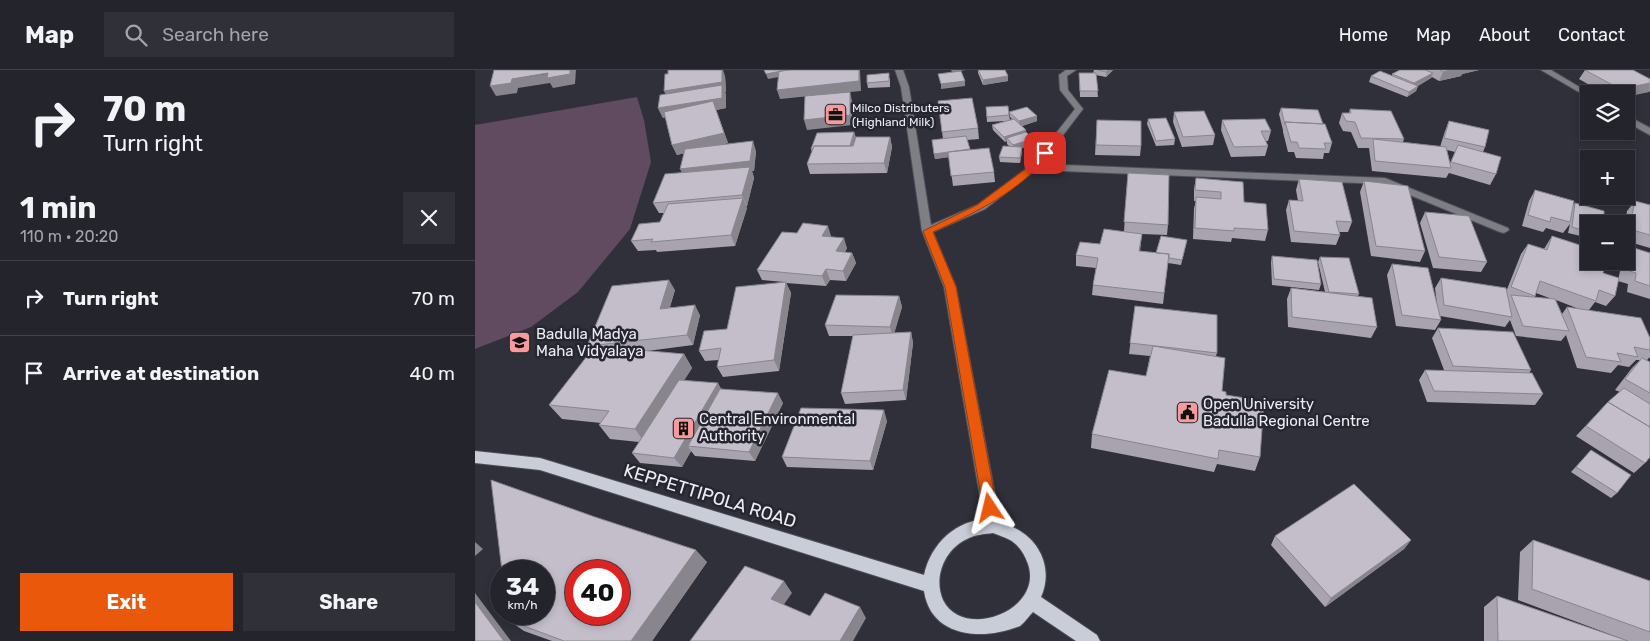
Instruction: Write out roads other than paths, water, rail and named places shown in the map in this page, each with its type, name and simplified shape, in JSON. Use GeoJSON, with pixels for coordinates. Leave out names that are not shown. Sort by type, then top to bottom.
{"type":"FeatureCollection","features":[{"type":"Feature","properties":{"kind":"main road","name":"KEPPETTIPOLA ROAD"},"geometry":{"type":"LineString","coordinates":[[475,457],[540,464],[931,585]]}},
{"type":"Feature","properties":{"kind":"main road"},"geometry":{"type":"LineString","coordinates":[[993,526],[1009,530],[1023,539],[1033,552],[1039,568],[1039,584],[1032,601],[1020,616],[1002,626],[982,631],[963,628],[946,619],[935,604],[931,585],[933,566],[942,549],[956,536],[975,528],[993,526]]}},
{"type":"Feature","properties":{"kind":"main road"},"geometry":{"type":"LineString","coordinates":[[1032,601],[1091,641]]}},
{"type":"Feature","properties":{"kind":"street"},"geometry":{"type":"LineString","coordinates":[[899,70],[905,87],[927,231],[950,287],[993,526]]}},
{"type":"Feature","properties":{"kind":"street"},"geometry":{"type":"LineString","coordinates":[[927,231],[981,207],[1034,167],[1079,109],[1064,90],[1063,75],[1072,70]]}},
{"type":"Feature","properties":{"kind":"street"},"geometry":{"type":"LineString","coordinates":[[1545,70],[1580,91]]}},
{"type":"Feature","properties":{"kind":"street"},"geometry":{"type":"LineString","coordinates":[[1635,123],[1650,132]]}},
{"type":"Feature","properties":{"kind":"street"},"geometry":{"type":"LineString","coordinates":[[1034,167],[1385,181],[1504,230]]}},
{"type":"Feature","properties":{"kind":"place","name":"Milco Distributers (Highland Milk)"},"geometry":{"type":"Point","coordinates":[836,115]}},
{"type":"Feature","properties":{"kind":"place","name":"Badulla Madya Maha Vidyalaya"},"geometry":{"type":"Point","coordinates":[520,343]}},
{"type":"Feature","properties":{"kind":"place","name":"Open University Badulla Regional Centre"},"geometry":{"type":"Point","coordinates":[1187,413]}},
{"type":"Feature","properties":{"kind":"place","name":"Central Environmental Authority"},"geometry":{"type":"Point","coordinates":[683,428]}}]}
